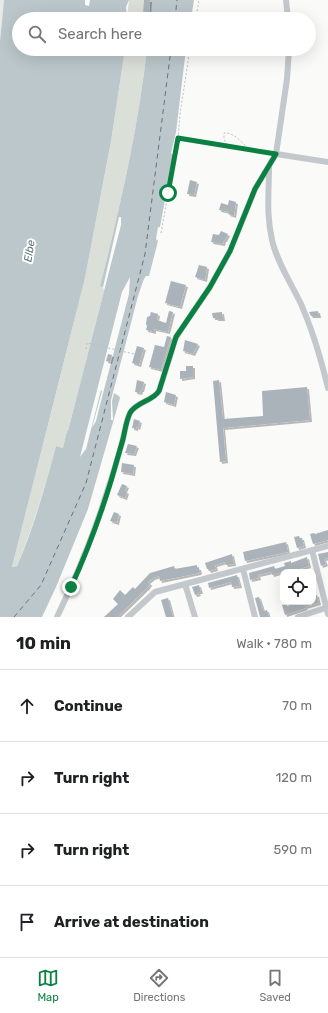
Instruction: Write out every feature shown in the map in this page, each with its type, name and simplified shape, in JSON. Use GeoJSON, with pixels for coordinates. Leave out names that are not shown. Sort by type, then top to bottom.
{"type":"FeatureCollection","features":[{"type":"Feature","properties":{"kind":"street"},"geometry":{"type":"LineString","coordinates":[[286,0],[287,12]]}},
{"type":"Feature","properties":{"kind":"street"},"geometry":{"type":"LineString","coordinates":[[57,617],[88,549],[98,522],[127,419],[131,411],[139,404],[157,395],[176,337],[210,287],[230,251],[255,189],[268,165],[276,154],[287,79],[289,56]]}},
{"type":"Feature","properties":{"kind":"street"},"geometry":{"type":"LineString","coordinates":[[276,154],[328,162]]}},
{"type":"Feature","properties":{"kind":"street"},"geometry":{"type":"LineString","coordinates":[[268,165],[268,215],[272,241],[316,340],[328,388]]}},
{"type":"Feature","properties":{"kind":"street"},"geometry":{"type":"LineString","coordinates":[[128,617],[155,592],[328,546]]}},
{"type":"Feature","properties":{"kind":"street"},"geometry":{"type":"LineString","coordinates":[[312,550],[328,614]]}},
{"type":"Feature","properties":{"kind":"street"},"geometry":{"type":"LineString","coordinates":[[243,569],[255,617]]}},
{"type":"Feature","properties":{"kind":"street"},"geometry":{"type":"LineString","coordinates":[[185,584],[194,617]]}},
{"type":"Feature","properties":{"kind":"street"},"geometry":{"type":"LineString","coordinates":[[298,617],[327,607]]}},
{"type":"Feature","properties":{"kind":"path"},"geometry":{"type":"LineString","coordinates":[[197,12],[199,0]]}},
{"type":"Feature","properties":{"kind":"path"},"geometry":{"type":"LineString","coordinates":[[161,233],[178,138],[189,56]]}},
{"type":"Feature","properties":{"kind":"path"},"geometry":{"type":"LineString","coordinates":[[227,146],[224,139],[224,133],[228,132],[238,138],[249,149]]}},
{"type":"Feature","properties":{"kind":"path"},"geometry":{"type":"LineString","coordinates":[[178,138],[276,154]]}},
{"type":"Feature","properties":{"kind":"path"},"geometry":{"type":"LineString","coordinates":[[86,349],[87,343],[134,354]]}},
{"type":"Feature","properties":{"kind":"shaded area"},"geometry":{"type":"Polygon","coordinates":[[[0,0],[4,0],[0,41],[0,0]]]}},
{"type":"Feature","properties":{"kind":"shaded area"},"geometry":{"type":"Polygon","coordinates":[[[129,0],[150,0],[149,12],[128,12],[129,0]]]}},
{"type":"Feature","properties":{"kind":"shaded area"},"geometry":{"type":"Polygon","coordinates":[[[124,56],[146,56],[139,109],[128,168],[100,286],[103,287],[104,291],[68,431],[63,448],[56,446],[28,537],[17,566],[12,567],[85,278],[111,141],[124,56]]]}},
{"type":"Feature","properties":{"kind":"water","name":"Elbe"},"geometry":{"type":"Polygon","coordinates":[[[4,0],[85,0],[85,5],[89,6],[90,0],[129,0],[126,7],[126,12],[12,12],[12,56],[124,56],[111,141],[85,278],[12,567],[17,566],[29,537],[56,446],[63,448],[68,431],[121,225],[121,217],[119,217],[103,287],[100,286],[128,168],[139,109],[146,56],[185,56],[176,132],[171,153],[173,155],[160,227],[158,227],[156,239],[158,241],[149,276],[146,276],[138,296],[111,400],[111,420],[113,420],[112,401],[114,393],[120,398],[88,509],[42,617],[0,617],[0,41],[4,0]],[[130,277],[122,292],[80,457],[86,449],[101,390],[102,391],[92,428],[96,421],[129,294],[130,277]]]}},
{"type":"Feature","properties":{"kind":"water"},"geometry":{"type":"Polygon","coordinates":[[[150,0],[194,0],[192,12],[149,12],[150,0]]]}},
{"type":"Feature","properties":{"kind":"building"},"geometry":{"type":"Polygon","coordinates":[[[144,0],[150,0],[149,12],[143,12],[144,0]]]}},
{"type":"Feature","properties":{"kind":"building"},"geometry":{"type":"Polygon","coordinates":[[[190,180],[197,182],[194,195],[187,194],[190,180]]]}},
{"type":"Feature","properties":{"kind":"building"},"geometry":{"type":"Polygon","coordinates":[[[229,200],[236,202],[234,216],[228,214],[229,212],[219,210],[221,203],[228,205],[229,200]]]}},
{"type":"Feature","properties":{"kind":"building"},"geometry":{"type":"Polygon","coordinates":[[[221,231],[228,234],[223,244],[211,242],[213,234],[219,235],[221,231]]]}},
{"type":"Feature","properties":{"kind":"building"},"geometry":{"type":"Polygon","coordinates":[[[199,265],[207,267],[205,280],[195,277],[199,265]]]}},
{"type":"Feature","properties":{"kind":"building"},"geometry":{"type":"Polygon","coordinates":[[[171,281],[186,285],[180,307],[165,303],[171,281]]]}},
{"type":"Feature","properties":{"kind":"building"},"geometry":{"type":"Polygon","coordinates":[[[169,311],[173,312],[168,332],[154,329],[154,332],[146,330],[147,317],[150,316],[151,312],[158,314],[157,320],[166,323],[169,311]]]}},
{"type":"Feature","properties":{"kind":"building"},"geometry":{"type":"Polygon","coordinates":[[[318,311],[319,316],[311,316],[309,312],[318,311]]]}},
{"type":"Feature","properties":{"kind":"building"},"geometry":{"type":"Polygon","coordinates":[[[222,312],[223,319],[213,318],[212,313],[222,312]]]}},
{"type":"Feature","properties":{"kind":"building"},"geometry":{"type":"Polygon","coordinates":[[[167,336],[171,337],[161,370],[149,367],[155,345],[164,347],[167,336]]]}},
{"type":"Feature","properties":{"kind":"building"},"geometry":{"type":"Polygon","coordinates":[[[185,340],[198,344],[193,354],[183,351],[185,340]]]}},
{"type":"Feature","properties":{"kind":"building"},"geometry":{"type":"Polygon","coordinates":[[[137,346],[144,348],[139,365],[132,363],[137,346]]]}},
{"type":"Feature","properties":{"kind":"building"},"geometry":{"type":"Polygon","coordinates":[[[108,354],[112,355],[110,362],[106,361],[108,354]]]}},
{"type":"Feature","properties":{"kind":"building"},"geometry":{"type":"Polygon","coordinates":[[[186,366],[193,366],[193,377],[180,379],[180,371],[186,371],[186,366]]]}},
{"type":"Feature","properties":{"kind":"building"},"geometry":{"type":"Polygon","coordinates":[[[137,380],[144,382],[140,393],[135,392],[137,380]]]}},
{"type":"Feature","properties":{"kind":"building"},"geometry":{"type":"Polygon","coordinates":[[[219,380],[223,419],[263,416],[262,391],[307,387],[310,420],[223,428],[226,461],[220,462],[213,381],[219,380]]]}},
{"type":"Feature","properties":{"kind":"building"},"geometry":{"type":"Polygon","coordinates":[[[166,392],[176,395],[174,405],[164,402],[166,392]]]}},
{"type":"Feature","properties":{"kind":"building"},"geometry":{"type":"Polygon","coordinates":[[[134,419],[140,421],[138,428],[136,427],[136,429],[132,428],[134,419]]]}},
{"type":"Feature","properties":{"kind":"building"},"geometry":{"type":"Polygon","coordinates":[[[128,444],[137,446],[134,454],[125,453],[128,444]]]}},
{"type":"Feature","properties":{"kind":"building"},"geometry":{"type":"Polygon","coordinates":[[[122,463],[134,465],[133,474],[121,472],[122,463]]]}},
{"type":"Feature","properties":{"kind":"building"},"geometry":{"type":"Polygon","coordinates":[[[122,484],[127,486],[125,498],[117,495],[122,484]]]}},
{"type":"Feature","properties":{"kind":"building"},"geometry":{"type":"Polygon","coordinates":[[[114,512],[119,514],[117,523],[110,521],[114,512]]]}},
{"type":"Feature","properties":{"kind":"building"},"geometry":{"type":"Polygon","coordinates":[[[328,530],[328,540],[313,544],[310,534],[328,530]]]}},
{"type":"Feature","properties":{"kind":"building"},"geometry":{"type":"Polygon","coordinates":[[[299,536],[302,538],[304,546],[297,548],[294,537],[299,536]]]}},
{"type":"Feature","properties":{"kind":"building"},"geometry":{"type":"Polygon","coordinates":[[[286,542],[288,552],[245,561],[243,552],[286,542]]]}},
{"type":"Feature","properties":{"kind":"building"},"geometry":{"type":"Polygon","coordinates":[[[328,552],[328,558],[324,559],[326,564],[321,566],[318,554],[328,552]]]}},
{"type":"Feature","properties":{"kind":"building"},"geometry":{"type":"Polygon","coordinates":[[[232,554],[234,564],[226,565],[225,562],[215,565],[216,569],[209,571],[207,569],[205,563],[232,554]]]}},
{"type":"Feature","properties":{"kind":"building"},"geometry":{"type":"Polygon","coordinates":[[[307,557],[309,566],[299,569],[280,569],[280,573],[272,575],[271,572],[258,575],[259,578],[250,580],[249,573],[274,566],[275,569],[285,566],[284,563],[291,561],[291,563],[307,557]]]}},
{"type":"Feature","properties":{"kind":"building"},"geometry":{"type":"Polygon","coordinates":[[[197,565],[200,572],[199,573],[160,581],[159,576],[153,578],[148,582],[150,584],[147,588],[117,617],[104,617],[118,604],[113,599],[120,590],[125,595],[133,587],[135,589],[150,573],[174,566],[175,569],[197,565]]]}},
{"type":"Feature","properties":{"kind":"building"},"geometry":{"type":"Polygon","coordinates":[[[237,575],[240,586],[232,587],[231,582],[209,588],[208,583],[237,575]]]}},
{"type":"Feature","properties":{"kind":"building"},"geometry":{"type":"Polygon","coordinates":[[[199,585],[201,592],[198,592],[199,594],[195,595],[192,587],[199,585]]]}},
{"type":"Feature","properties":{"kind":"building"},"geometry":{"type":"Polygon","coordinates":[[[316,595],[319,603],[316,604],[316,595]]]}},
{"type":"Feature","properties":{"kind":"building"},"geometry":{"type":"Polygon","coordinates":[[[259,597],[264,611],[267,610],[269,617],[260,617],[255,598],[259,597]]]}},
{"type":"Feature","properties":{"kind":"building"},"geometry":{"type":"Polygon","coordinates":[[[168,598],[173,617],[166,617],[161,600],[168,598]]]}},
{"type":"Feature","properties":{"kind":"building"},"geometry":{"type":"Polygon","coordinates":[[[282,605],[312,605],[285,615],[282,605]]]}},
{"type":"Feature","properties":{"kind":"ferry route"},"geometry":{"type":"LineString","coordinates":[[176,12],[177,0]]}},
{"type":"Feature","properties":{"kind":"ferry route"},"geometry":{"type":"LineString","coordinates":[[14,617],[41,585],[86,483],[145,254],[170,56]]}},
{"type":"Feature","properties":{"kind":"route"},"geometry":{"type":"LineString","coordinates":[[71,587],[98,522],[123,440],[127,419],[135,407],[157,395],[176,337],[210,287],[230,251],[255,189],[268,165],[276,154],[178,138],[168,193]]}}]}
